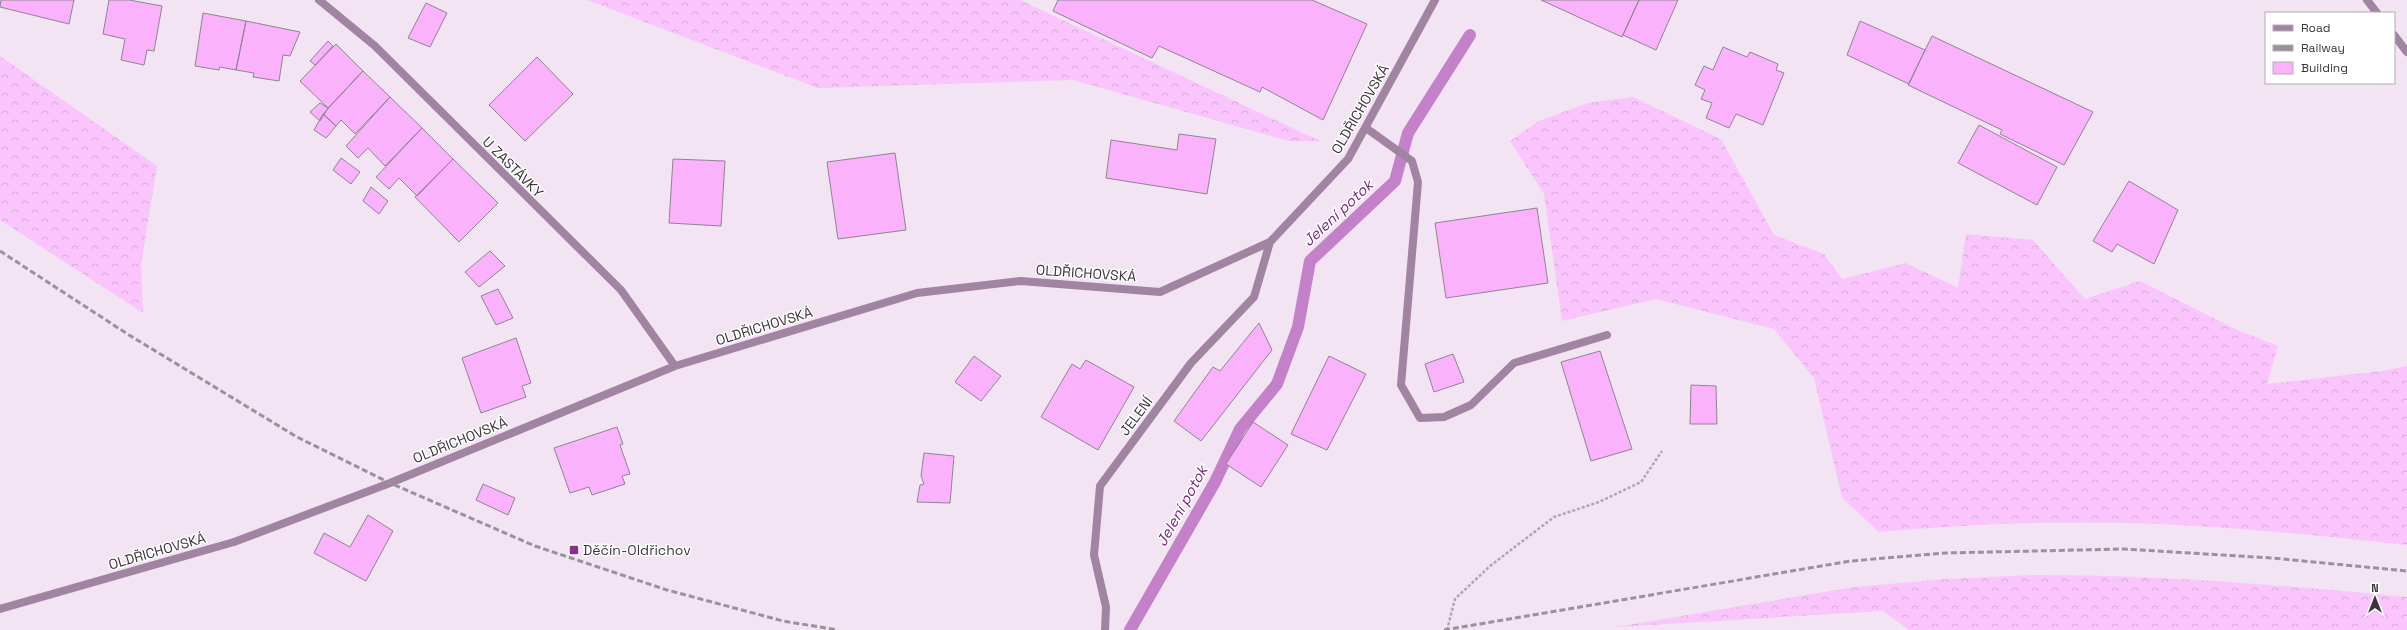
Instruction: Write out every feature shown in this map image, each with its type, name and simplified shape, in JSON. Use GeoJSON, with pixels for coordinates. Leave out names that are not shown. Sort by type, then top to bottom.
{"type":"FeatureCollection","features":[{"type":"Feature","properties":{"kind":"street","name":"U ZASTÁVKY"},"geometry":{"type":"LineString","coordinates":[[319,0],[375,46],[620,290],[675,366]]}},
{"type":"Feature","properties":{"kind":"street","name":"OLDŘICHOVSKÁ"},"geometry":{"type":"LineString","coordinates":[[0,609],[234,542],[390,483],[675,366],[917,293],[1021,281],[1160,292],[1270,242],[1348,159],[1435,0]]}},
{"type":"Feature","properties":{"kind":"street"},"geometry":{"type":"LineString","coordinates":[[2367,0],[2376,12]]}},
{"type":"Feature","properties":{"kind":"street"},"geometry":{"type":"LineString","coordinates":[[2395,36],[2407,52]]}},
{"type":"Feature","properties":{"kind":"street"},"geometry":{"type":"LineString","coordinates":[[1366,128],[1412,161],[1418,182],[1401,385],[1420,418],[1444,417],[1471,405],[1514,364],[1606,335]]}},
{"type":"Feature","properties":{"kind":"street","name":"JELENÍ"},"geometry":{"type":"LineString","coordinates":[[1106,630],[1106,607],[1094,555],[1100,486],[1191,364],[1254,297],[1270,242]]}},
{"type":"Feature","properties":{"kind":"path"},"geometry":{"type":"LineString","coordinates":[[1447,630],[1455,599],[1490,566],[1554,517],[1599,502],[1640,482],[1662,451]]}},
{"type":"Feature","properties":{"kind":"green space"},"geometry":{"type":"Polygon","coordinates":[[[587,0],[1020,0],[1320,141],[1289,141],[1073,80],[818,88],[587,0]]]}},
{"type":"Feature","properties":{"kind":"green space"},"geometry":{"type":"Polygon","coordinates":[[[0,56],[157,166],[141,265],[143,313],[0,220],[0,56]]]}},
{"type":"Feature","properties":{"kind":"green space"},"geometry":{"type":"Polygon","coordinates":[[[1633,97],[1721,139],[1774,235],[1824,254],[1842,279],[1906,263],[1958,288],[1966,234],[2033,240],[2085,299],[2140,281],[2237,330],[2278,346],[2267,384],[2382,371],[2407,366],[2407,545],[2230,528],[2124,523],[2002,524],[1879,532],[1842,498],[1814,378],[1774,329],[1656,299],[1562,321],[1544,194],[1510,141],[1539,121],[1588,103],[1633,97]]]}},
{"type":"Feature","properties":{"kind":"green space"},"geometry":{"type":"Polygon","coordinates":[[[2034,575],[2081,575],[2174,579],[2314,588],[2407,597],[2407,630],[1909,630],[1883,611],[1616,627],[1854,587],[1947,579],[2034,575]]]}},
{"type":"Feature","properties":{"kind":"building"},"geometry":{"type":"Polygon","coordinates":[[[1,0],[74,0],[69,24],[0,7],[1,0]]]}},
{"type":"Feature","properties":{"kind":"building"},"geometry":{"type":"Polygon","coordinates":[[[109,0],[129,0],[162,6],[154,51],[147,50],[144,65],[121,60],[125,39],[103,34],[109,0]]]}},
{"type":"Feature","properties":{"kind":"building"},"geometry":{"type":"Polygon","coordinates":[[[1058,0],[1312,0],[1367,24],[1323,120],[1262,87],[1260,92],[1159,46],[1152,58],[1053,11],[1058,0]]]}},
{"type":"Feature","properties":{"kind":"building"},"geometry":{"type":"Polygon","coordinates":[[[1541,0],[1639,0],[1622,37],[1541,0]]]}},
{"type":"Feature","properties":{"kind":"building"},"geometry":{"type":"Polygon","coordinates":[[[1639,0],[1678,0],[1656,50],[1623,35],[1639,0]]]}},
{"type":"Feature","properties":{"kind":"building"},"geometry":{"type":"Polygon","coordinates":[[[426,3],[447,13],[430,47],[408,38],[426,3]]]}},
{"type":"Feature","properties":{"kind":"building"},"geometry":{"type":"Polygon","coordinates":[[[203,13],[246,21],[236,70],[220,67],[219,70],[195,66],[203,13]]]}},
{"type":"Feature","properties":{"kind":"building"},"geometry":{"type":"Polygon","coordinates":[[[246,21],[300,32],[290,56],[283,55],[279,81],[253,77],[254,73],[236,70],[246,21]]]}},
{"type":"Feature","properties":{"kind":"building"},"geometry":{"type":"Polygon","coordinates":[[[1860,21],[1925,50],[1909,84],[1847,55],[1860,21]]]}},
{"type":"Feature","properties":{"kind":"building"},"geometry":{"type":"Polygon","coordinates":[[[1932,36],[2093,112],[2064,165],[2000,134],[2002,130],[1908,85],[1932,36]]]}},
{"type":"Feature","properties":{"kind":"building"},"geometry":{"type":"Polygon","coordinates":[[[328,41],[333,46],[315,65],[310,61],[328,41]]]}},
{"type":"Feature","properties":{"kind":"building"},"geometry":{"type":"Polygon","coordinates":[[[336,44],[363,71],[328,108],[300,81],[336,44]]]}},
{"type":"Feature","properties":{"kind":"building"},"geometry":{"type":"Polygon","coordinates":[[[1723,47],[1747,57],[1750,52],[1778,64],[1776,70],[1784,73],[1763,125],[1736,114],[1729,128],[1706,118],[1712,103],[1701,99],[1705,90],[1695,85],[1704,66],[1713,70],[1723,47]]]}},
{"type":"Feature","properties":{"kind":"building"},"geometry":{"type":"Polygon","coordinates":[[[537,57],[573,94],[525,141],[489,105],[537,57]]]}},
{"type":"Feature","properties":{"kind":"building"},"geometry":{"type":"Polygon","coordinates":[[[363,71],[390,97],[355,134],[341,120],[336,126],[323,114],[363,71]]]}},
{"type":"Feature","properties":{"kind":"building"},"geometry":{"type":"Polygon","coordinates":[[[390,97],[422,128],[385,166],[368,148],[358,158],[346,146],[390,97]]]}},
{"type":"Feature","properties":{"kind":"building"},"geometry":{"type":"Polygon","coordinates":[[[320,103],[328,108],[320,121],[310,112],[320,103]]]}},
{"type":"Feature","properties":{"kind":"building"},"geometry":{"type":"Polygon","coordinates":[[[323,114],[336,126],[326,138],[314,130],[323,114]]]}},
{"type":"Feature","properties":{"kind":"building"},"geometry":{"type":"Polygon","coordinates":[[[1979,125],[2057,167],[2037,205],[1958,163],[1979,125]]]}},
{"type":"Feature","properties":{"kind":"building"},"geometry":{"type":"Polygon","coordinates":[[[422,128],[453,159],[417,196],[399,178],[389,189],[376,177],[422,128]]]}},
{"type":"Feature","properties":{"kind":"building"},"geometry":{"type":"Polygon","coordinates":[[[1179,134],[1216,139],[1207,194],[1106,178],[1111,140],[1177,150],[1179,134]]]}},
{"type":"Feature","properties":{"kind":"building"},"geometry":{"type":"Polygon","coordinates":[[[895,153],[906,230],[838,239],[827,162],[895,153]]]}},
{"type":"Feature","properties":{"kind":"building"},"geometry":{"type":"Polygon","coordinates":[[[341,158],[360,172],[351,184],[333,170],[341,158]]]}},
{"type":"Feature","properties":{"kind":"building"},"geometry":{"type":"Polygon","coordinates":[[[453,159],[498,203],[459,242],[415,197],[453,159]]]}},
{"type":"Feature","properties":{"kind":"building"},"geometry":{"type":"Polygon","coordinates":[[[673,159],[725,161],[721,226],[669,223],[673,159]]]}},
{"type":"Feature","properties":{"kind":"building"},"geometry":{"type":"Polygon","coordinates":[[[2129,181],[2178,210],[2154,264],[2117,244],[2112,252],[2093,241],[2129,181]]]}},
{"type":"Feature","properties":{"kind":"building"},"geometry":{"type":"Polygon","coordinates":[[[371,187],[388,201],[379,214],[363,201],[371,187]]]}},
{"type":"Feature","properties":{"kind":"building"},"geometry":{"type":"Polygon","coordinates":[[[1537,208],[1548,283],[1446,298],[1435,223],[1537,208]]]}},
{"type":"Feature","properties":{"kind":"building"},"geometry":{"type":"Polygon","coordinates":[[[490,251],[505,266],[479,287],[465,272],[490,251]]]}},
{"type":"Feature","properties":{"kind":"building"},"geometry":{"type":"Polygon","coordinates":[[[498,289],[513,318],[496,325],[481,296],[498,289]]]}},
{"type":"Feature","properties":{"kind":"building"},"geometry":{"type":"Polygon","coordinates":[[[1259,323],[1272,350],[1201,441],[1174,421],[1213,367],[1220,371],[1259,323]]]}},
{"type":"Feature","properties":{"kind":"building"},"geometry":{"type":"Polygon","coordinates":[[[516,338],[531,383],[522,386],[526,397],[481,413],[462,358],[516,338]]]}},
{"type":"Feature","properties":{"kind":"building"},"geometry":{"type":"Polygon","coordinates":[[[1600,351],[1632,449],[1591,461],[1561,362],[1600,351]]]}},
{"type":"Feature","properties":{"kind":"building"},"geometry":{"type":"Polygon","coordinates":[[[1453,354],[1464,382],[1434,392],[1425,364],[1453,354]]]}},
{"type":"Feature","properties":{"kind":"building"},"geometry":{"type":"Polygon","coordinates":[[[974,356],[1001,376],[981,401],[955,382],[974,356]]]}},
{"type":"Feature","properties":{"kind":"building"},"geometry":{"type":"Polygon","coordinates":[[[1329,356],[1366,374],[1327,450],[1291,434],[1329,356]]]}},
{"type":"Feature","properties":{"kind":"building"},"geometry":{"type":"Polygon","coordinates":[[[1086,360],[1134,387],[1098,450],[1041,417],[1072,364],[1080,369],[1086,360]]]}},
{"type":"Feature","properties":{"kind":"building"},"geometry":{"type":"Polygon","coordinates":[[[1691,385],[1716,386],[1717,424],[1690,424],[1691,385]]]}},
{"type":"Feature","properties":{"kind":"building"},"geometry":{"type":"Polygon","coordinates":[[[1253,422],[1288,445],[1261,487],[1226,464],[1253,422]]]}},
{"type":"Feature","properties":{"kind":"building"},"geometry":{"type":"Polygon","coordinates":[[[617,427],[623,444],[620,445],[630,474],[622,476],[625,484],[592,495],[589,487],[570,493],[554,448],[617,427]]]}},
{"type":"Feature","properties":{"kind":"building"},"geometry":{"type":"Polygon","coordinates":[[[924,453],[954,456],[950,503],[917,502],[920,485],[924,484],[921,476],[924,453]]]}},
{"type":"Feature","properties":{"kind":"building"},"geometry":{"type":"Polygon","coordinates":[[[483,484],[515,498],[508,515],[476,500],[483,484]]]}},
{"type":"Feature","properties":{"kind":"building"},"geometry":{"type":"Polygon","coordinates":[[[368,515],[393,531],[366,581],[314,553],[324,533],[350,547],[368,515]]]}},
{"type":"Feature","properties":{"kind":"waterway","name":"Jelení potok"},"geometry":{"type":"LineString","coordinates":[[1130,630],[1215,482],[1240,429],[1277,384],[1298,327],[1310,261],[1395,181],[1408,133],[1470,35]]}},
{"type":"Feature","properties":{"kind":"railway"},"geometry":{"type":"LineString","coordinates":[[0,251],[129,335],[297,437],[390,483],[535,546],[667,590],[783,621],[838,630]]}},
{"type":"Feature","properties":{"kind":"railway"},"geometry":{"type":"LineString","coordinates":[[1444,630],[1851,561],[1945,553],[2124,549],[2272,558],[2407,571]]}},
{"type":"Feature","properties":{"kind":"place","name":"Děčín-Oldřichov"},"geometry":{"type":"Point","coordinates":[574,550]}}]}
